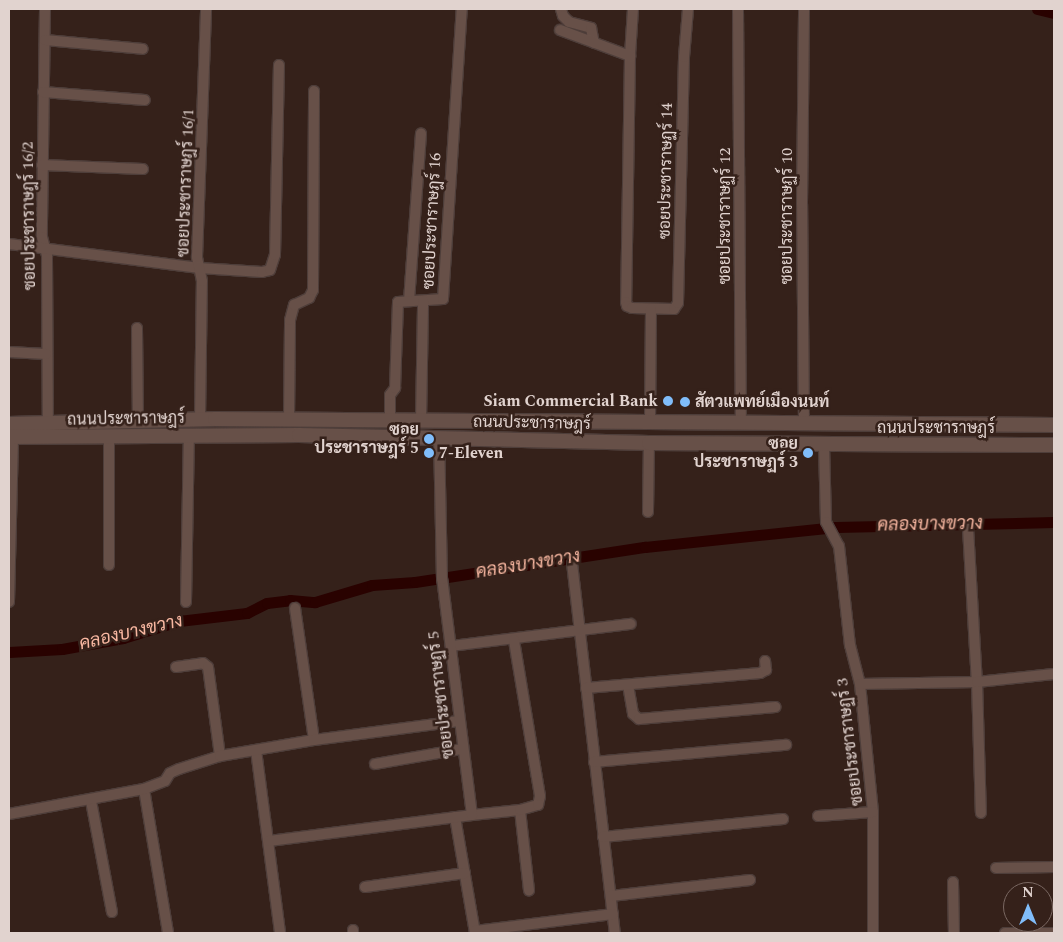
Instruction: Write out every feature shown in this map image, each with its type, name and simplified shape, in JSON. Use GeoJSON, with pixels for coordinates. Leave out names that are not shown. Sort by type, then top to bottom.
{"type":"FeatureCollection","features":[{"type":"Feature","properties":{"kind":"main road","name":"ถนนประชาราษฎร์"},"geometry":{"type":"LineString","coordinates":[[9,424],[200,419],[290,419],[1054,425]]}},
{"type":"Feature","properties":{"kind":"main road","name":"ถนนประชาราษฎร์"},"geometry":{"type":"LineString","coordinates":[[11,437],[439,438],[824,445],[1054,446]]}},
{"type":"Feature","properties":{"kind":"street","name":"ซอยประชาราษฎร์ 16/2"},"geometry":{"type":"LineString","coordinates":[[45,9],[42,237],[47,256],[46,354],[48,423]]}},
{"type":"Feature","properties":{"kind":"street","name":"ซอยประชาราษฎร์ 16/1"},"geometry":{"type":"LineString","coordinates":[[200,419],[202,281],[197,258],[206,9]]}},
{"type":"Feature","properties":{"kind":"street","name":"ซอยประชาราษฎร์ 16"},"geometry":{"type":"LineString","coordinates":[[390,420],[390,395],[395,388],[397,304],[399,301],[423,302],[443,299],[462,9]]}},
{"type":"Feature","properties":{"kind":"street"},"geometry":{"type":"LineString","coordinates":[[561,9],[563,16],[569,22],[591,28],[594,43]]}},
{"type":"Feature","properties":{"kind":"street"},"geometry":{"type":"LineString","coordinates":[[560,30],[630,56],[634,9]]}},
{"type":"Feature","properties":{"kind":"street","name":"ซอยประชาราษฏร์ 14"},"geometry":{"type":"LineString","coordinates":[[630,56],[626,302],[627,306],[632,308],[674,309],[678,303],[684,57],[688,9]]}},
{"type":"Feature","properties":{"kind":"street","name":"ซอยประชาราษฏร์ 12"},"geometry":{"type":"LineString","coordinates":[[738,9],[741,423]]}},
{"type":"Feature","properties":{"kind":"street","name":"ซอยประชาราษฏร์ 10"},"geometry":{"type":"LineString","coordinates":[[804,9],[802,204],[804,424]]}},
{"type":"Feature","properties":{"kind":"street"},"geometry":{"type":"LineString","coordinates":[[45,40],[143,49]]}},
{"type":"Feature","properties":{"kind":"street"},"geometry":{"type":"LineString","coordinates":[[9,244],[199,268],[262,272],[270,270],[274,264],[279,65]]}},
{"type":"Feature","properties":{"kind":"street"},"geometry":{"type":"LineString","coordinates":[[290,419],[290,320],[294,305],[309,298],[313,290],[314,91]]}},
{"type":"Feature","properties":{"kind":"street"},"geometry":{"type":"LineString","coordinates":[[43,92],[145,100]]}},
{"type":"Feature","properties":{"kind":"street"},"geometry":{"type":"LineString","coordinates":[[409,301],[421,133]]}},
{"type":"Feature","properties":{"kind":"street"},"geometry":{"type":"LineString","coordinates":[[42,166],[143,169]]}},
{"type":"Feature","properties":{"kind":"street"},"geometry":{"type":"LineString","coordinates":[[421,421],[423,302]]}},
{"type":"Feature","properties":{"kind":"street"},"geometry":{"type":"LineString","coordinates":[[650,423],[651,309]]}},
{"type":"Feature","properties":{"kind":"street"},"geometry":{"type":"LineString","coordinates":[[137,328],[138,421]]}},
{"type":"Feature","properties":{"kind":"street"},"geometry":{"type":"LineString","coordinates":[[9,352],[46,354]]}},
{"type":"Feature","properties":{"kind":"street"},"geometry":{"type":"LineString","coordinates":[[109,436],[109,565]]}},
{"type":"Feature","properties":{"kind":"street"},"geometry":{"type":"LineString","coordinates":[[186,602],[190,436]]}},
{"type":"Feature","properties":{"kind":"street"},"geometry":{"type":"LineString","coordinates":[[10,602],[11,437]]}},
{"type":"Feature","properties":{"kind":"street","name":"ซอยประชาราษฏร์ 5"},"geometry":{"type":"LineString","coordinates":[[439,438],[442,574],[462,749],[472,814]]}},
{"type":"Feature","properties":{"kind":"street"},"geometry":{"type":"LineString","coordinates":[[648,512],[649,442]]}},
{"type":"Feature","properties":{"kind":"street","name":"ซอยประชาราษฏร์ 3"},"geometry":{"type":"LineString","coordinates":[[824,445],[828,528],[839,546],[850,645],[860,684],[873,812],[873,933]]}},
{"type":"Feature","properties":{"kind":"street"},"geometry":{"type":"LineString","coordinates":[[968,528],[977,682],[981,813]]}},
{"type":"Feature","properties":{"kind":"street"},"geometry":{"type":"LineString","coordinates":[[572,563],[615,933]]}},
{"type":"Feature","properties":{"kind":"street"},"geometry":{"type":"LineString","coordinates":[[295,608],[314,740]]}},
{"type":"Feature","properties":{"kind":"street"},"geometry":{"type":"LineString","coordinates":[[451,646],[581,632],[631,624]]}},
{"type":"Feature","properties":{"kind":"street"},"geometry":{"type":"LineString","coordinates":[[269,841],[472,814],[520,810],[538,805],[540,796],[514,640]]}},
{"type":"Feature","properties":{"kind":"street"},"geometry":{"type":"LineString","coordinates":[[586,688],[760,673],[766,670],[766,661]]}},
{"type":"Feature","properties":{"kind":"street"},"geometry":{"type":"LineString","coordinates":[[176,667],[203,663],[208,667],[220,756]]}},
{"type":"Feature","properties":{"kind":"street"},"geometry":{"type":"LineString","coordinates":[[860,684],[977,682],[1054,674]]}},
{"type":"Feature","properties":{"kind":"street"},"geometry":{"type":"LineString","coordinates":[[628,685],[633,714],[639,718],[775,707]]}},
{"type":"Feature","properties":{"kind":"street"},"geometry":{"type":"LineString","coordinates":[[9,814],[144,789],[165,781],[170,773],[179,769],[220,756],[314,740],[459,721]]}},
{"type":"Feature","properties":{"kind":"street"},"geometry":{"type":"LineString","coordinates":[[594,762],[786,745]]}},
{"type":"Feature","properties":{"kind":"street"},"geometry":{"type":"LineString","coordinates":[[375,764],[462,749]]}},
{"type":"Feature","properties":{"kind":"street"},"geometry":{"type":"LineString","coordinates":[[256,750],[280,933]]}},
{"type":"Feature","properties":{"kind":"street"},"geometry":{"type":"LineString","coordinates":[[144,789],[168,933]]}},
{"type":"Feature","properties":{"kind":"street"},"geometry":{"type":"LineString","coordinates":[[92,800],[112,912]]}},
{"type":"Feature","properties":{"kind":"street"},"geometry":{"type":"LineString","coordinates":[[520,810],[529,890]]}},
{"type":"Feature","properties":{"kind":"street"},"geometry":{"type":"LineString","coordinates":[[818,816],[873,812]]}},
{"type":"Feature","properties":{"kind":"street"},"geometry":{"type":"LineString","coordinates":[[455,817],[475,932],[613,914]]}},
{"type":"Feature","properties":{"kind":"street"},"geometry":{"type":"LineString","coordinates":[[603,837],[783,819]]}},
{"type":"Feature","properties":{"kind":"street"},"geometry":{"type":"LineString","coordinates":[[996,868],[1054,867]]}},
{"type":"Feature","properties":{"kind":"street"},"geometry":{"type":"LineString","coordinates":[[365,887],[465,873]]}},
{"type":"Feature","properties":{"kind":"street"},"geometry":{"type":"LineString","coordinates":[[611,896],[750,880]]}},
{"type":"Feature","properties":{"kind":"street"},"geometry":{"type":"LineString","coordinates":[[953,882],[954,933]]}},
{"type":"Feature","properties":{"kind":"street"},"geometry":{"type":"LineString","coordinates":[[1005,933],[1054,933]]}},
{"type":"Feature","properties":{"kind":"waterway"},"geometry":{"type":"LineString","coordinates":[[1037,9],[1054,13]]}},
{"type":"Feature","properties":{"kind":"waterway","name":"คลองบางขวาง"},"geometry":{"type":"LineString","coordinates":[[9,652],[62,649],[123,638],[179,621],[247,613],[267,603],[290,600],[315,602],[372,585],[415,582],[645,547],[836,527],[1054,522]]}},
{"type":"Feature","properties":{"kind":"place","name":"Siam Commercial Bank"},"geometry":{"type":"Point","coordinates":[668,401]}},
{"type":"Feature","properties":{"kind":"place","name":"สัตวแพทย์เมืองนนท์"},"geometry":{"type":"Point","coordinates":[685,402]}},
{"type":"Feature","properties":{"kind":"place","name":"ซอย ประชาราษฎร์ 5"},"geometry":{"type":"Point","coordinates":[429,439]}},
{"type":"Feature","properties":{"kind":"place","name":"7-Eleven"},"geometry":{"type":"Point","coordinates":[429,453]}},
{"type":"Feature","properties":{"kind":"place","name":"ซอย ประชาราษฏร์ 3"},"geometry":{"type":"Point","coordinates":[808,453]}}]}
